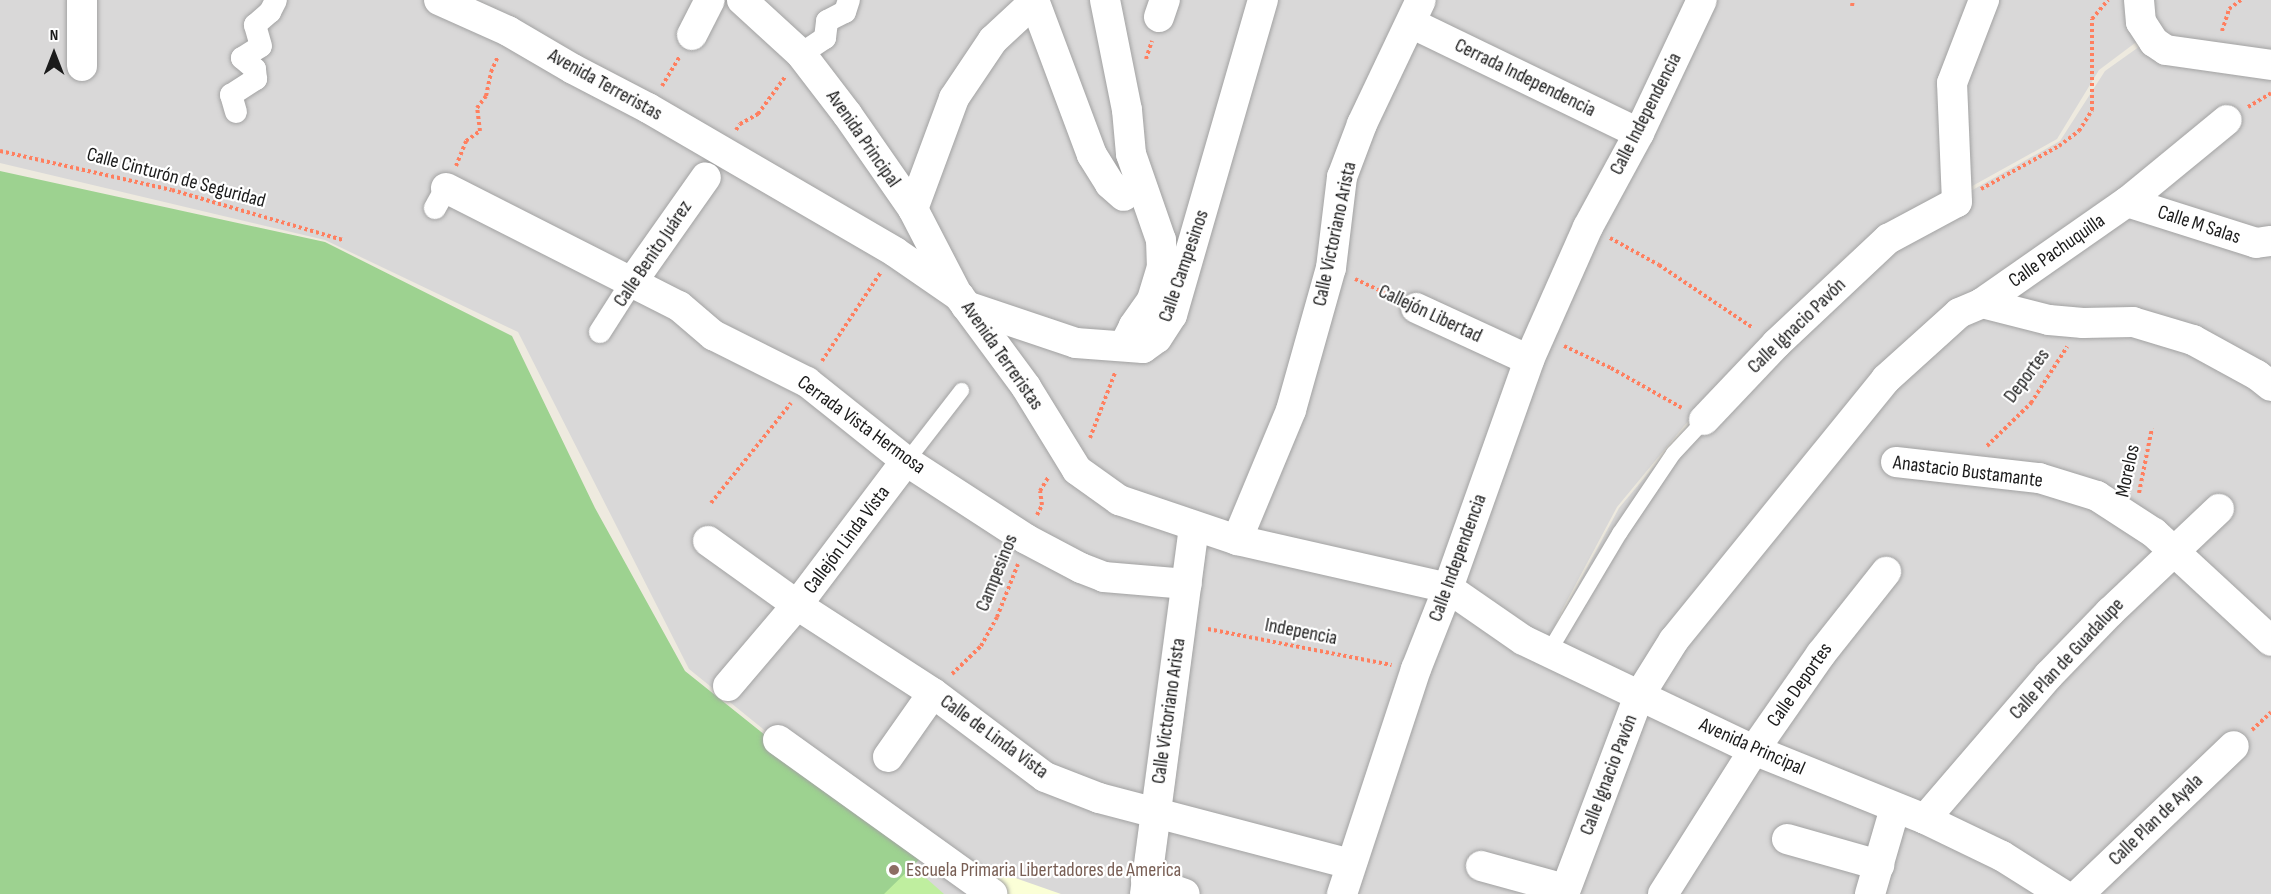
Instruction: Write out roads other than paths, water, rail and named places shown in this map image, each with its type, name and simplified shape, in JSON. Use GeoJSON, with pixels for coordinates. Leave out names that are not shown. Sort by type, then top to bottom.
{"type":"FeatureCollection","features":[{"type":"Feature","properties":{"kind":"street"},"geometry":{"type":"LineString","coordinates":[[82,0],[82,66]]}},
{"type":"Feature","properties":{"kind":"street"},"geometry":{"type":"LineString","coordinates":[[236,112],[231,95],[256,79],[255,69],[242,58],[261,46],[255,25],[270,12],[276,0]]}},
{"type":"Feature","properties":{"kind":"street","name":"Avenida Terreristas"},"geometry":{"type":"LineString","coordinates":[[439,0],[508,31],[573,69],[648,108],[895,252],[962,301],[1026,387],[1073,463],[1119,500],[1237,540],[1448,588]]}},
{"type":"Feature","properties":{"kind":"street"},"geometry":{"type":"LineString","coordinates":[[692,35],[710,0]]}},
{"type":"Feature","properties":{"kind":"street","name":"Avenida Principal"},"geometry":{"type":"LineString","coordinates":[[742,0],[801,54],[847,114],[913,209],[962,301]]}},
{"type":"Feature","properties":{"kind":"street"},"geometry":{"type":"LineString","coordinates":[[801,54],[825,38],[827,21],[845,12],[849,0]]}},
{"type":"Feature","properties":{"kind":"street"},"geometry":{"type":"LineString","coordinates":[[913,209],[954,98],[993,40],[1035,0],[1092,155],[1110,184],[1124,196]]}},
{"type":"Feature","properties":{"kind":"street"},"geometry":{"type":"LineString","coordinates":[[1105,0],[1127,110],[1131,154],[1161,240],[1162,267],[1152,300],[1134,326],[1124,346]]}},
{"type":"Feature","properties":{"kind":"street","name":"Calle Campesinos"},"geometry":{"type":"LineString","coordinates":[[962,301],[1076,343],[1143,348],[1157,338],[1172,315],[1263,0]]}},
{"type":"Feature","properties":{"kind":"street","name":"Calle Independencia"},"geometry":{"type":"LineString","coordinates":[[1342,894],[1416,669],[1448,588],[1535,347],[1588,227],[1639,133],[1702,0]]}},
{"type":"Feature","properties":{"kind":"street","name":"Calle Ignacio Pavón"},"geometry":{"type":"LineString","coordinates":[[1704,420],[1776,344],[1888,239],[1957,202],[1952,83],[1984,0]]}},
{"type":"Feature","properties":{"kind":"street"},"geometry":{"type":"LineString","coordinates":[[2139,0],[2141,22],[2154,42],[2166,50],[2271,65]]}},
{"type":"Feature","properties":{"kind":"street","name":"Cerrada Independencia"},"geometry":{"type":"LineString","coordinates":[[1416,12],[1639,133]]}},
{"type":"Feature","properties":{"kind":"street","name":"Calle Victoriano Arista"},"geometry":{"type":"LineString","coordinates":[[1237,540],[1291,410],[1331,268],[1342,177],[1362,124],[1416,12]]}},
{"type":"Feature","properties":{"kind":"street","name":"Calle Pachuquilla"},"geometry":{"type":"LineString","coordinates":[[1886,379],[1959,313],[1982,303],[2127,202],[2227,120]]}},
{"type":"Feature","properties":{"kind":"street","name":"Calle Benito Juárez"},"geometry":{"type":"LineString","coordinates":[[600,332],[632,282],[706,177]]}},
{"type":"Feature","properties":{"kind":"street","name":"Cerrada Vista Hermosa"},"geometry":{"type":"LineString","coordinates":[[441,198],[632,282],[679,306],[713,335],[807,382],[906,461],[1026,539],[1081,568],[1104,577],[1187,584]]}},
{"type":"Feature","properties":{"kind":"street","name":"Calle M Salas"},"geometry":{"type":"LineString","coordinates":[[2127,202],[2256,243],[2271,241]]}},
{"type":"Feature","properties":{"kind":"street"},"geometry":{"type":"LineString","coordinates":[[1982,303],[2049,320],[2083,323],[2133,322],[2193,340],[2258,375],[2271,386]]}},
{"type":"Feature","properties":{"kind":"street","name":"Callejón Libertad"},"geometry":{"type":"LineString","coordinates":[[1416,308],[1535,347]]}},
{"type":"Feature","properties":{"kind":"street","name":"Calle Ignacio Pavón"},"geometry":{"type":"LineString","coordinates":[[1564,891],[1639,696],[1674,640],[1886,379]]}},
{"type":"Feature","properties":{"kind":"street","name":"Callejón Linda Vista"},"geometry":{"type":"LineString","coordinates":[[728,686],[797,605],[906,461]]}},
{"type":"Feature","properties":{"kind":"street","name":"Anastacio Bustamante"},"geometry":{"type":"LineString","coordinates":[[1896,462],[2039,478],[2097,496],[2173,550],[2271,641]]}},
{"type":"Feature","properties":{"kind":"street","name":"Calle Plan de Guadalupe"},"geometry":{"type":"LineString","coordinates":[[1925,819],[2049,675],[2173,550],[2219,509]]}},
{"type":"Feature","properties":{"kind":"street","name":"Calle Victoriano Arista"},"geometry":{"type":"LineString","coordinates":[[1146,887],[1194,527]]}},
{"type":"Feature","properties":{"kind":"street","name":"Calle de Linda Vista"},"geometry":{"type":"LineString","coordinates":[[708,541],[797,605],[933,693],[1045,777],[1099,798],[1351,864]]}},
{"type":"Feature","properties":{"kind":"street","name":"Calle Deportes"},"geometry":{"type":"LineString","coordinates":[[1664,894],[1754,750],[1821,654],[1886,572]]}},
{"type":"Feature","properties":{"kind":"street","name":"Avenida Principal"},"geometry":{"type":"LineString","coordinates":[[1448,588],[1523,640],[1754,750],[1925,819],[2002,856],[2062,894]]}},
{"type":"Feature","properties":{"kind":"street"},"geometry":{"type":"LineString","coordinates":[[888,757],[933,693]]}},
{"type":"Feature","properties":{"kind":"street"},"geometry":{"type":"LineString","coordinates":[[778,740],[992,894]]}},
{"type":"Feature","properties":{"kind":"street","name":"Calle Plan de Ayala"},"geometry":{"type":"LineString","coordinates":[[2079,894],[2234,746]]}},
{"type":"Feature","properties":{"kind":"street"},"geometry":{"type":"LineString","coordinates":[[1870,894],[1895,808]]}},
{"type":"Feature","properties":{"kind":"street"},"geometry":{"type":"LineString","coordinates":[[1788,839],[1879,866]]}},
{"type":"Feature","properties":{"kind":"street"},"geometry":{"type":"LineString","coordinates":[[1481,866],[1564,891]]}},
{"type":"Feature","properties":{"kind":"street"},"geometry":{"type":"LineString","coordinates":[[1146,887],[1185,894]]}},
{"type":"Feature","properties":{"kind":"lane","name":"Callejón Linda Vista"},"geometry":{"type":"LineString","coordinates":[[906,461],[960,390]]}},
{"type":"Feature","properties":{"kind":"lane","name":"Calle Ignacio Pavón"},"geometry":{"type":"LineString","coordinates":[[1548,652],[1619,533],[1673,453],[1704,420]]}},
{"type":"Feature","properties":{"kind":"place","name":"Escuela Primaria Libertadores de America"},"geometry":{"type":"Point","coordinates":[894,870]}}]}
